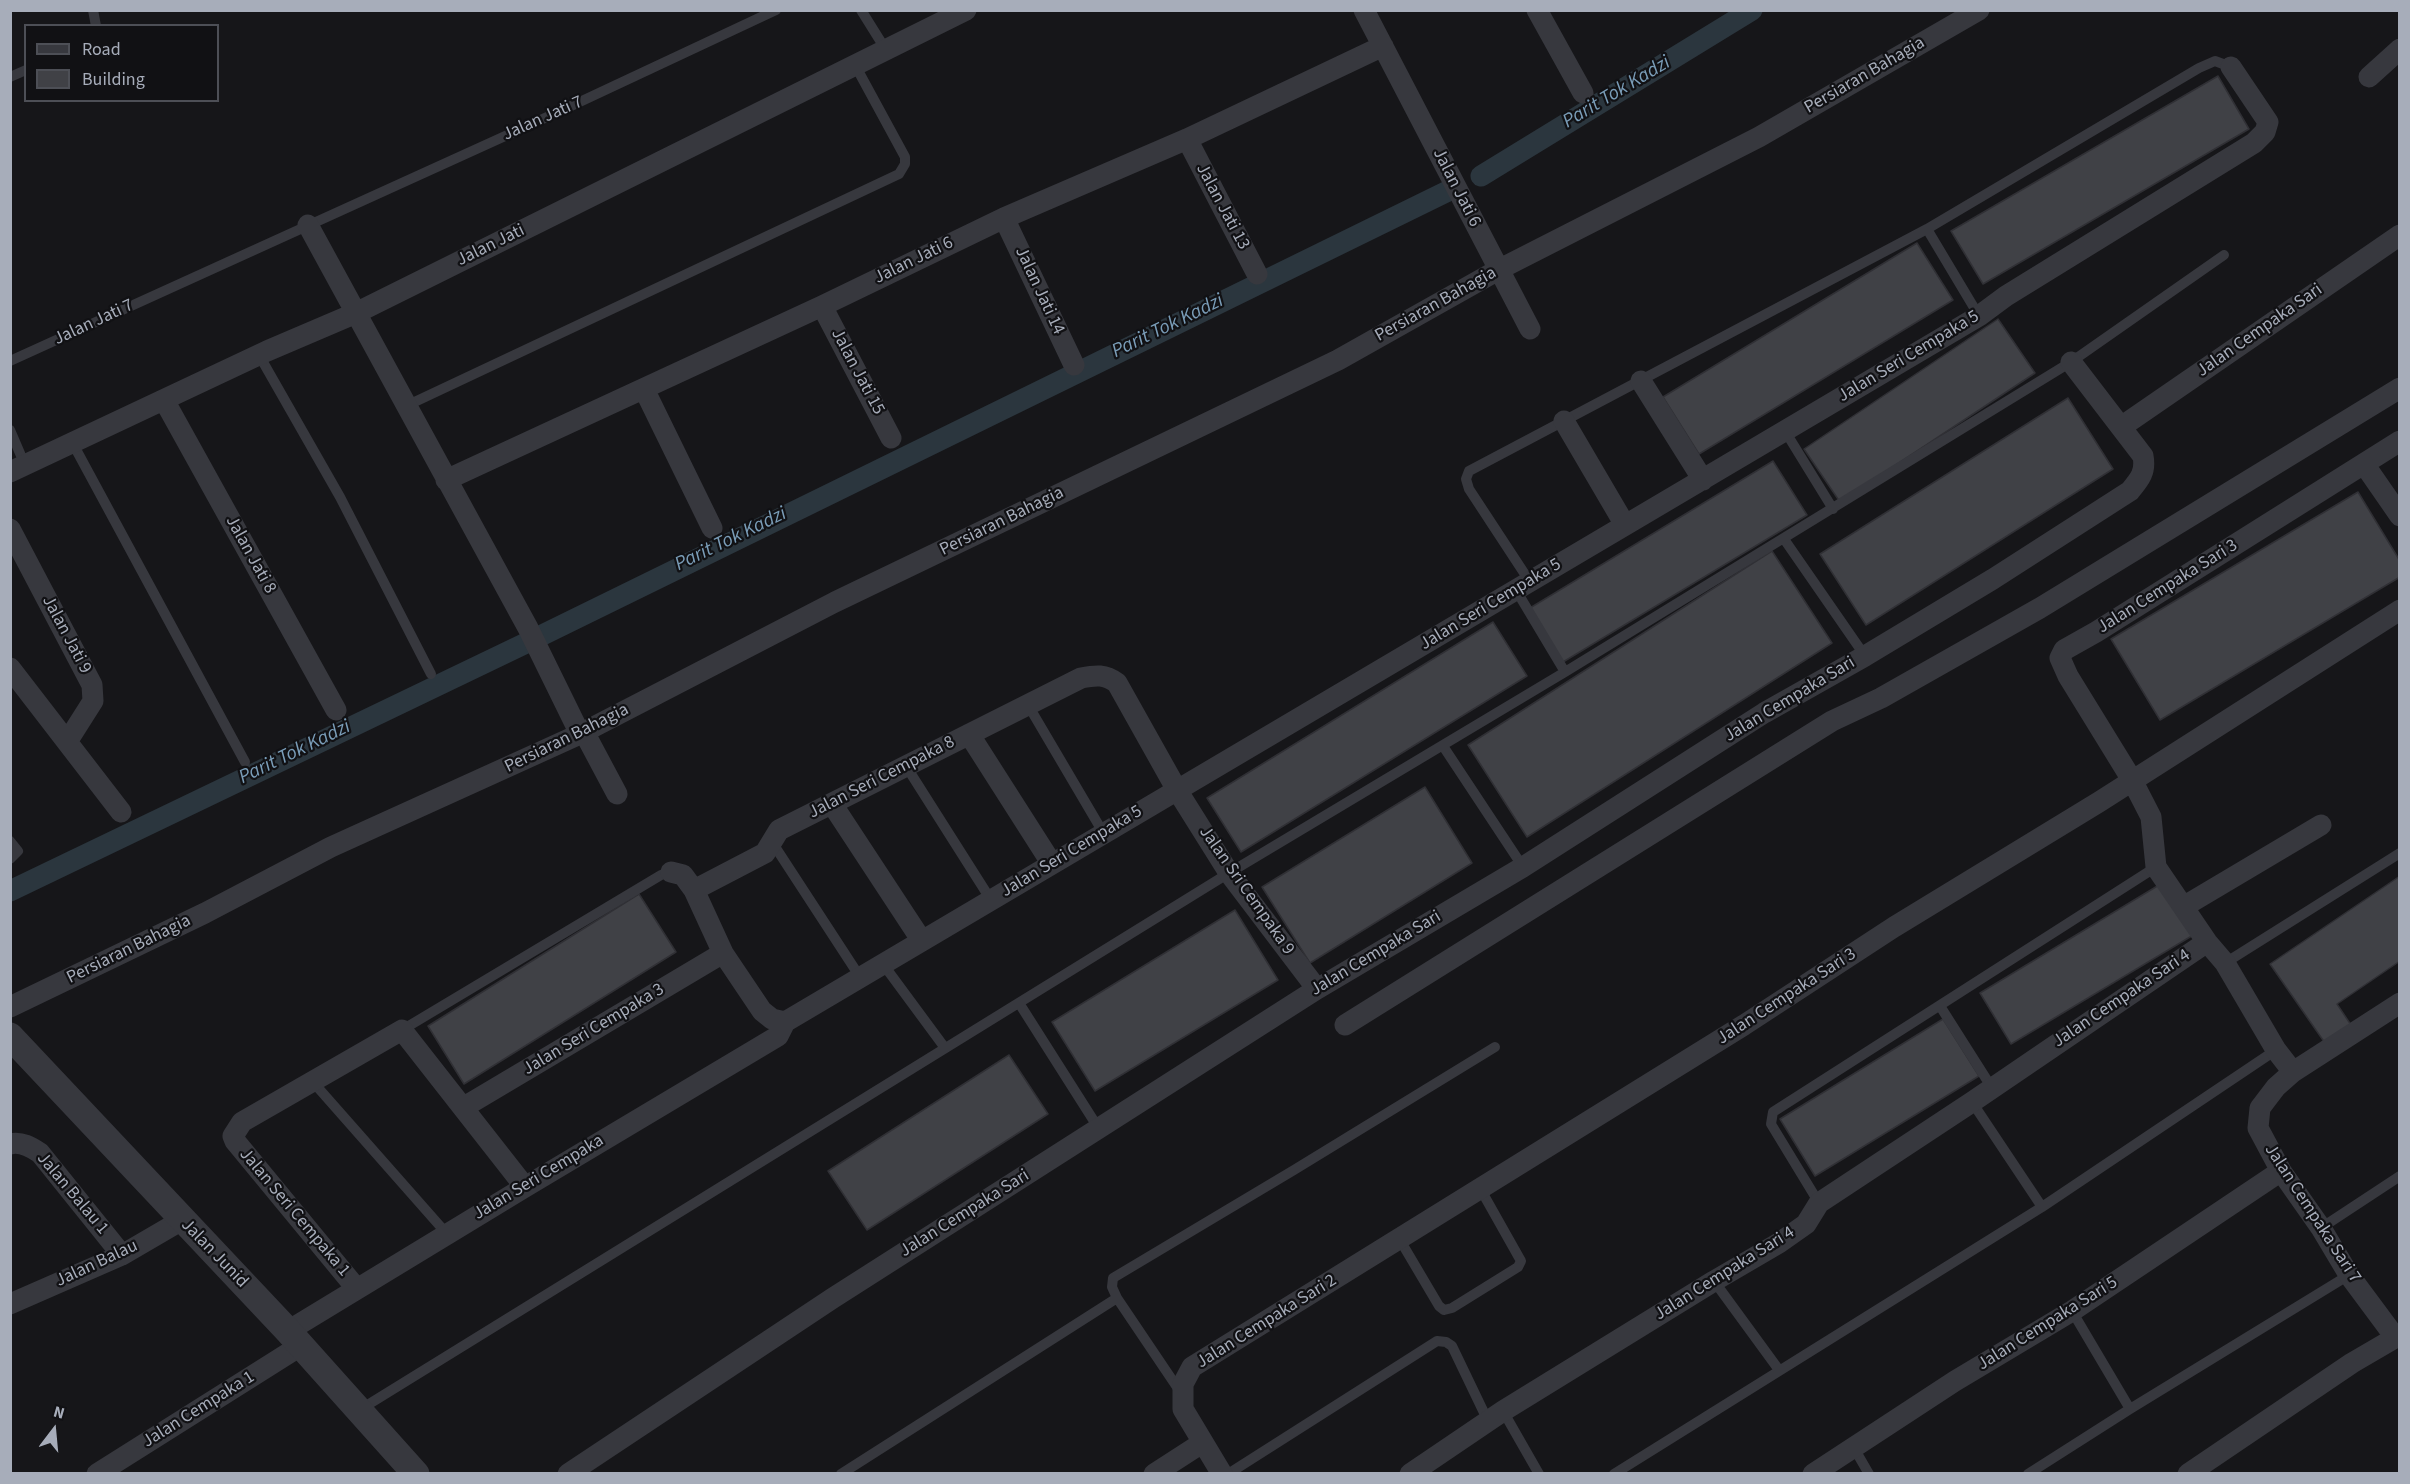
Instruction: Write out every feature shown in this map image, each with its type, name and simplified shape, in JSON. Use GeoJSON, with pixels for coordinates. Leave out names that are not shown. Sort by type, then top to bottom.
{"type":"FeatureCollection","features":[{"type":"Feature","properties":{"kind":"street","name":"Jalan Jati 6"},"geometry":{"type":"LineString","coordinates":[[1364,10],[1530,329]]}},
{"type":"Feature","properties":{"kind":"street","name":"Persiaran Bahagia"},"geometry":{"type":"LineString","coordinates":[[10,1007],[205,913],[332,847],[582,733],[836,602],[1338,360],[1498,270],[1759,137],[1979,10]]}},
{"type":"Feature","properties":{"kind":"street"},"geometry":{"type":"LineString","coordinates":[[1537,11],[1583,93]]}},
{"type":"Feature","properties":{"kind":"street","name":"Jalan Jati"},"geometry":{"type":"LineString","coordinates":[[18,468],[259,355],[356,314],[960,12]]}},
{"type":"Feature","properties":{"kind":"street","name":"Jalan Jati 6"},"geometry":{"type":"LineString","coordinates":[[446,480],[822,306],[1004,218],[1187,140],[1383,46]]}},
{"type":"Feature","properties":{"kind":"street"},"geometry":{"type":"LineString","coordinates":[[2369,77],[2400,49]]}},
{"type":"Feature","properties":{"kind":"street","name":"Jalan Seri Cempaka 5"},"geometry":{"type":"LineString","coordinates":[[786,1022],[1979,316],[2006,296],[2254,143],[2265,132],[2268,122],[2231,67]]}},
{"type":"Feature","properties":{"kind":"street","name":"Jalan Jati 13"},"geometry":{"type":"LineString","coordinates":[[1187,140],[1257,274]]}},
{"type":"Feature","properties":{"kind":"street","name":"Jalan Jati 14"},"geometry":{"type":"LineString","coordinates":[[1004,218],[1074,365]]}},
{"type":"Feature","properties":{"kind":"street"},"geometry":{"type":"LineString","coordinates":[[308,225],[617,794]]}},
{"type":"Feature","properties":{"kind":"street","name":"Jalan Cempaka Sari"},"geometry":{"type":"LineString","coordinates":[[2121,427],[2400,235]]}},
{"type":"Feature","properties":{"kind":"street","name":"Jalan Jati 15"},"geometry":{"type":"LineString","coordinates":[[822,306],[891,438]]}},
{"type":"Feature","properties":{"kind":"street","name":"Jalan Cempaka Sari"},"geometry":{"type":"LineString","coordinates":[[568,1473],[833,1298],[1317,989],[1523,867],[1764,713],[1865,656],[1993,579],[2130,491],[2140,480],[2145,469],[2143,456],[2071,362]]}},
{"type":"Feature","properties":{"kind":"street"},"geometry":{"type":"LineString","coordinates":[[1641,381],[1703,480]]}},
{"type":"Feature","properties":{"kind":"street"},"geometry":{"type":"LineString","coordinates":[[1345,1025],[1832,721],[1881,699],[2040,608],[2400,388]]}},
{"type":"Feature","properties":{"kind":"street"},"geometry":{"type":"LineString","coordinates":[[644,389],[712,528]]}},
{"type":"Feature","properties":{"kind":"street","name":"Jalan Jati 8"},"geometry":{"type":"LineString","coordinates":[[164,400],[336,710]]}},
{"type":"Feature","properties":{"kind":"street"},"geometry":{"type":"LineString","coordinates":[[1564,422],[1625,525]]}},
{"type":"Feature","properties":{"kind":"street","name":"Jalan Cempaka Sari 3"},"geometry":{"type":"LineString","coordinates":[[2132,780],[2060,662],[2061,654],[2400,441]]}},
{"type":"Feature","properties":{"kind":"street"},"geometry":{"type":"LineString","coordinates":[[2364,464],[2400,516]]}},
{"type":"Feature","properties":{"kind":"street","name":"Jalan Jati 9"},"geometry":{"type":"LineString","coordinates":[[10,529],[92,685],[93,701],[67,742]]}},
{"type":"Feature","properties":{"kind":"street","name":"Jalan Cempaka Sari 3"},"geometry":{"type":"LineString","coordinates":[[1443,1214],[1744,1025],[1894,927],[2400,610]]}},
{"type":"Feature","properties":{"kind":"street"},"geometry":{"type":"LineString","coordinates":[[10,668],[121,812]]}},
{"type":"Feature","properties":{"kind":"street","name":"Jalan Sri Cempaka 9"},"geometry":{"type":"LineString","coordinates":[[1081,678],[1097,675],[1109,677],[1117,683],[1177,790],[1229,873],[1317,989]]}},
{"type":"Feature","properties":{"kind":"street","name":"Jalan Seri Cempaka 8"},"geometry":{"type":"LineString","coordinates":[[694,890],[765,853],[779,830],[1081,678]]}},
{"type":"Feature","properties":{"kind":"street"},"geometry":{"type":"LineString","coordinates":[[969,734],[1052,864]]}},
{"type":"Feature","properties":{"kind":"street"},"geometry":{"type":"LineString","coordinates":[[2132,780],[2151,817],[2156,867],[2207,942],[2225,963],[2276,1050],[2294,1072]]}},
{"type":"Feature","properties":{"kind":"street"},"geometry":{"type":"LineString","coordinates":[[832,804],[922,941]]}},
{"type":"Feature","properties":{"kind":"street"},"geometry":{"type":"LineString","coordinates":[[2183,907],[2321,825]]}},
{"type":"Feature","properties":{"kind":"street"},"geometry":{"type":"LineString","coordinates":[[671,872],[684,875],[694,890],[723,953],[762,1011],[772,1018],[786,1022]]}},
{"type":"Feature","properties":{"kind":"street","name":"Jalan Cempaka Sari 4"},"geometry":{"type":"LineString","coordinates":[[1410,1473],[1495,1416],[1714,1281],[1779,1244],[1806,1224],[1819,1203],[2207,942]]}},
{"type":"Feature","properties":{"kind":"street","name":"Jalan Seri Cempaka 3"},"geometry":{"type":"LineString","coordinates":[[464,1107],[723,953]]}},
{"type":"Feature","properties":{"kind":"street","name":"Jalan Cempaka Sari 7"},"geometry":{"type":"LineString","coordinates":[[2188,1473],[2352,1363],[2397,1336],[2349,1275],[2321,1228],[2281,1171],[2258,1128],[2260,1108],[2276,1087],[2294,1072],[2400,1004]]}},
{"type":"Feature","properties":{"kind":"street","name":"Jalan Seri Cempaka"},"geometry":{"type":"LineString","coordinates":[[294,1339],[357,1289],[778,1036],[786,1022]]}},
{"type":"Feature","properties":{"kind":"street"},"geometry":{"type":"LineString","coordinates":[[313,1082],[402,1030],[525,1187]]}},
{"type":"Feature","properties":{"kind":"street","name":"Jalan Junid"},"geometry":{"type":"LineString","coordinates":[[10,1036],[173,1226],[294,1339],[416,1473]]}},
{"type":"Feature","properties":{"kind":"street","name":"Jalan Seri Cempaka 1"},"geometry":{"type":"LineString","coordinates":[[313,1082],[242,1122],[233,1136],[357,1289]]}},
{"type":"Feature","properties":{"kind":"street","name":"Jalan Balau 1"},"geometry":{"type":"LineString","coordinates":[[12,1140],[30,1146],[40,1153],[122,1255]]}},
{"type":"Feature","properties":{"kind":"street","name":"Jalan Cempaka Sari 5"},"geometry":{"type":"LineString","coordinates":[[1813,1473],[1955,1381],[2072,1311],[2281,1171]]}},
{"type":"Feature","properties":{"kind":"street","name":"Jalan Cempaka Sari 2"},"geometry":{"type":"LineString","coordinates":[[1183,1396],[1183,1384],[1192,1367],[1443,1214]]}},
{"type":"Feature","properties":{"kind":"street","name":"Jalan Balau"},"geometry":{"type":"LineString","coordinates":[[10,1304],[122,1255],[173,1226]]}},
{"type":"Feature","properties":{"kind":"street","name":"Jalan Cempaka 1"},"geometry":{"type":"LineString","coordinates":[[97,1473],[294,1339]]}},
{"type":"Feature","properties":{"kind":"street"},"geometry":{"type":"LineString","coordinates":[[1183,1396],[1183,1409],[1222,1473]]}},
{"type":"Feature","properties":{"kind":"street"},"geometry":{"type":"LineString","coordinates":[[1154,1473],[1202,1443]]}},
{"type":"Feature","properties":{"kind":"lane","name":"Jalan Jati 7"},"geometry":{"type":"LineString","coordinates":[[10,361],[569,108],[776,10]]}},
{"type":"Feature","properties":{"kind":"lane"},"geometry":{"type":"LineString","coordinates":[[861,10],[886,50]]}},
{"type":"Feature","properties":{"kind":"lane"},"geometry":{"type":"LineString","coordinates":[[1565,672],[1523,586],[1469,489],[1466,478],[1469,471],[1927,229],[2199,68],[2215,62],[2231,67]]}},
{"type":"Feature","properties":{"kind":"lane"},"geometry":{"type":"LineString","coordinates":[[406,406],[899,174],[905,164],[905,157],[855,65]]}},
{"type":"Feature","properties":{"kind":"lane"},"geometry":{"type":"LineString","coordinates":[[10,77],[24,71]]}},
{"type":"Feature","properties":{"kind":"lane"},"geometry":{"type":"LineString","coordinates":[[1927,229],[1979,316]]}},
{"type":"Feature","properties":{"kind":"lane"},"geometry":{"type":"LineString","coordinates":[[358,1411],[1229,873],[1565,672],[2071,362],[2224,255]]}},
{"type":"Feature","properties":{"kind":"lane"},"geometry":{"type":"LineString","coordinates":[[259,355],[340,497],[431,674]]}},
{"type":"Feature","properties":{"kind":"lane"},"geometry":{"type":"LineString","coordinates":[[10,430],[18,468]]}},
{"type":"Feature","properties":{"kind":"lane"},"geometry":{"type":"LineString","coordinates":[[1785,431],[1833,508]]}},
{"type":"Feature","properties":{"kind":"lane"},"geometry":{"type":"LineString","coordinates":[[72,442],[245,762]]}},
{"type":"Feature","properties":{"kind":"lane"},"geometry":{"type":"LineString","coordinates":[[1784,539],[1865,656]]}},
{"type":"Feature","properties":{"kind":"lane"},"geometry":{"type":"LineString","coordinates":[[1028,705],[1104,834]]}},
{"type":"Feature","properties":{"kind":"lane"},"geometry":{"type":"LineString","coordinates":[[1443,746],[1523,867]]}},
{"type":"Feature","properties":{"kind":"lane"},"geometry":{"type":"LineString","coordinates":[[906,766],[991,900]]}},
{"type":"Feature","properties":{"kind":"lane"},"geometry":{"type":"LineString","coordinates":[[10,841],[18,851],[10,859]]}},
{"type":"Feature","properties":{"kind":"lane"},"geometry":{"type":"LineString","coordinates":[[771,841],[860,977]]}},
{"type":"Feature","properties":{"kind":"lane"},"geometry":{"type":"LineString","coordinates":[[2225,963],[2400,853]]}},
{"type":"Feature","properties":{"kind":"lane"},"geometry":{"type":"LineString","coordinates":[[1819,1203],[1771,1124],[1773,1112],[2156,867]]}},
{"type":"Feature","properties":{"kind":"lane"},"geometry":{"type":"LineString","coordinates":[[402,1030],[661,875],[671,872]]}},
{"type":"Feature","properties":{"kind":"lane"},"geometry":{"type":"LineString","coordinates":[[883,964],[945,1048]]}},
{"type":"Feature","properties":{"kind":"lane"},"geometry":{"type":"LineString","coordinates":[[1019,1004],[1099,1129]]}},
{"type":"Feature","properties":{"kind":"lane"},"geometry":{"type":"LineString","coordinates":[[1941,1006],[1992,1088]]}},
{"type":"Feature","properties":{"kind":"lane"},"geometry":{"type":"LineString","coordinates":[[1183,1396],[1117,1298],[1112,1287],[1113,1278],[1495,1047]]}},
{"type":"Feature","properties":{"kind":"lane"},"geometry":{"type":"LineString","coordinates":[[1614,1473],[2042,1207],[2276,1050]]}},
{"type":"Feature","properties":{"kind":"lane"},"geometry":{"type":"LineString","coordinates":[[313,1082],[447,1234]]}},
{"type":"Feature","properties":{"kind":"lane"},"geometry":{"type":"LineString","coordinates":[[1972,1102],[2042,1207]]}},
{"type":"Feature","properties":{"kind":"lane"},"geometry":{"type":"LineString","coordinates":[[2321,1228],[2400,1176]]}},
{"type":"Feature","properties":{"kind":"lane"},"geometry":{"type":"LineString","coordinates":[[1400,1240],[1439,1306],[1444,1310],[1518,1267],[1521,1261],[1480,1190]]}},
{"type":"Feature","properties":{"kind":"lane"},"geometry":{"type":"LineString","coordinates":[[2028,1473],[2349,1275]]}},
{"type":"Feature","properties":{"kind":"lane"},"geometry":{"type":"LineString","coordinates":[[1714,1281],[1779,1370]]}},
{"type":"Feature","properties":{"kind":"lane"},"geometry":{"type":"LineString","coordinates":[[841,1473],[1117,1298]]}},
{"type":"Feature","properties":{"kind":"lane"},"geometry":{"type":"LineString","coordinates":[[2072,1311],[2130,1409]]}},
{"type":"Feature","properties":{"kind":"lane"},"geometry":{"type":"LineString","coordinates":[[1228,1473],[1437,1341],[1446,1342],[1452,1346],[1495,1416],[1539,1473]]}},
{"type":"Feature","properties":{"kind":"lane"},"geometry":{"type":"LineString","coordinates":[[1854,1448],[1869,1473]]}},
{"type":"Feature","properties":{"kind":"building"},"geometry":{"type":"Polygon","coordinates":[[[2218,76],[2249,129],[1983,284],[1951,231],[2218,76]]]}},
{"type":"Feature","properties":{"kind":"building"},"geometry":{"type":"Polygon","coordinates":[[[1917,243],[1953,300],[1699,454],[1663,397],[1917,243]]]}},
{"type":"Feature","properties":{"kind":"building"},"geometry":{"type":"Polygon","coordinates":[[[1998,319],[2035,373],[1840,502],[1804,449],[1998,319]]]}},
{"type":"Feature","properties":{"kind":"building"},"geometry":{"type":"Polygon","coordinates":[[[2068,398],[2113,469],[1866,625],[1820,554],[2068,398]]]}},
{"type":"Feature","properties":{"kind":"building"},"geometry":{"type":"Polygon","coordinates":[[[1773,461],[1807,515],[1563,662],[1530,608],[1773,461]]]}},
{"type":"Feature","properties":{"kind":"building"},"geometry":{"type":"Polygon","coordinates":[[[2358,492],[2400,561],[2400,577],[2160,720],[2111,639],[2358,492]]]}},
{"type":"Feature","properties":{"kind":"building"},"geometry":{"type":"Polygon","coordinates":[[[1772,551],[1832,643],[1527,837],[1468,745],[1772,551]]]}},
{"type":"Feature","properties":{"kind":"building"},"geometry":{"type":"Polygon","coordinates":[[[1493,622],[1527,676],[1241,852],[1207,798],[1493,622]]]}},
{"type":"Feature","properties":{"kind":"building"},"geometry":{"type":"Polygon","coordinates":[[[1425,787],[1472,863],[1310,963],[1262,887],[1425,787]]]}},
{"type":"Feature","properties":{"kind":"building"},"geometry":{"type":"Polygon","coordinates":[[[2400,876],[2400,961],[2337,1004],[2351,1025],[2325,1043],[2270,964],[2400,876]]]}},
{"type":"Feature","properties":{"kind":"building"},"geometry":{"type":"Polygon","coordinates":[[[2164,882],[2195,934],[2011,1044],[1980,993],[2164,882]]]}},
{"type":"Feature","properties":{"kind":"building"},"geometry":{"type":"Polygon","coordinates":[[[639,894],[676,952],[464,1084],[428,1026],[639,894]]]}},
{"type":"Feature","properties":{"kind":"building"},"geometry":{"type":"Polygon","coordinates":[[[1235,910],[1278,980],[1095,1091],[1052,1022],[1235,910]]]}},
{"type":"Feature","properties":{"kind":"building"},"geometry":{"type":"Polygon","coordinates":[[[1943,1019],[1979,1076],[1815,1176],[1780,1119],[1943,1019]]]}},
{"type":"Feature","properties":{"kind":"building"},"geometry":{"type":"Polygon","coordinates":[[[1009,1055],[1048,1114],[867,1230],[828,1171],[1009,1055]]]}},
{"type":"Feature","properties":{"kind":"waterway","name":"Parit Tok Kadzi"},"geometry":{"type":"LineString","coordinates":[[1481,176],[1752,10]]}},
{"type":"Feature","properties":{"kind":"waterway","name":"Parit Tok Kadzi"},"geometry":{"type":"LineString","coordinates":[[10,891],[524,644],[1452,189]]}}]}
